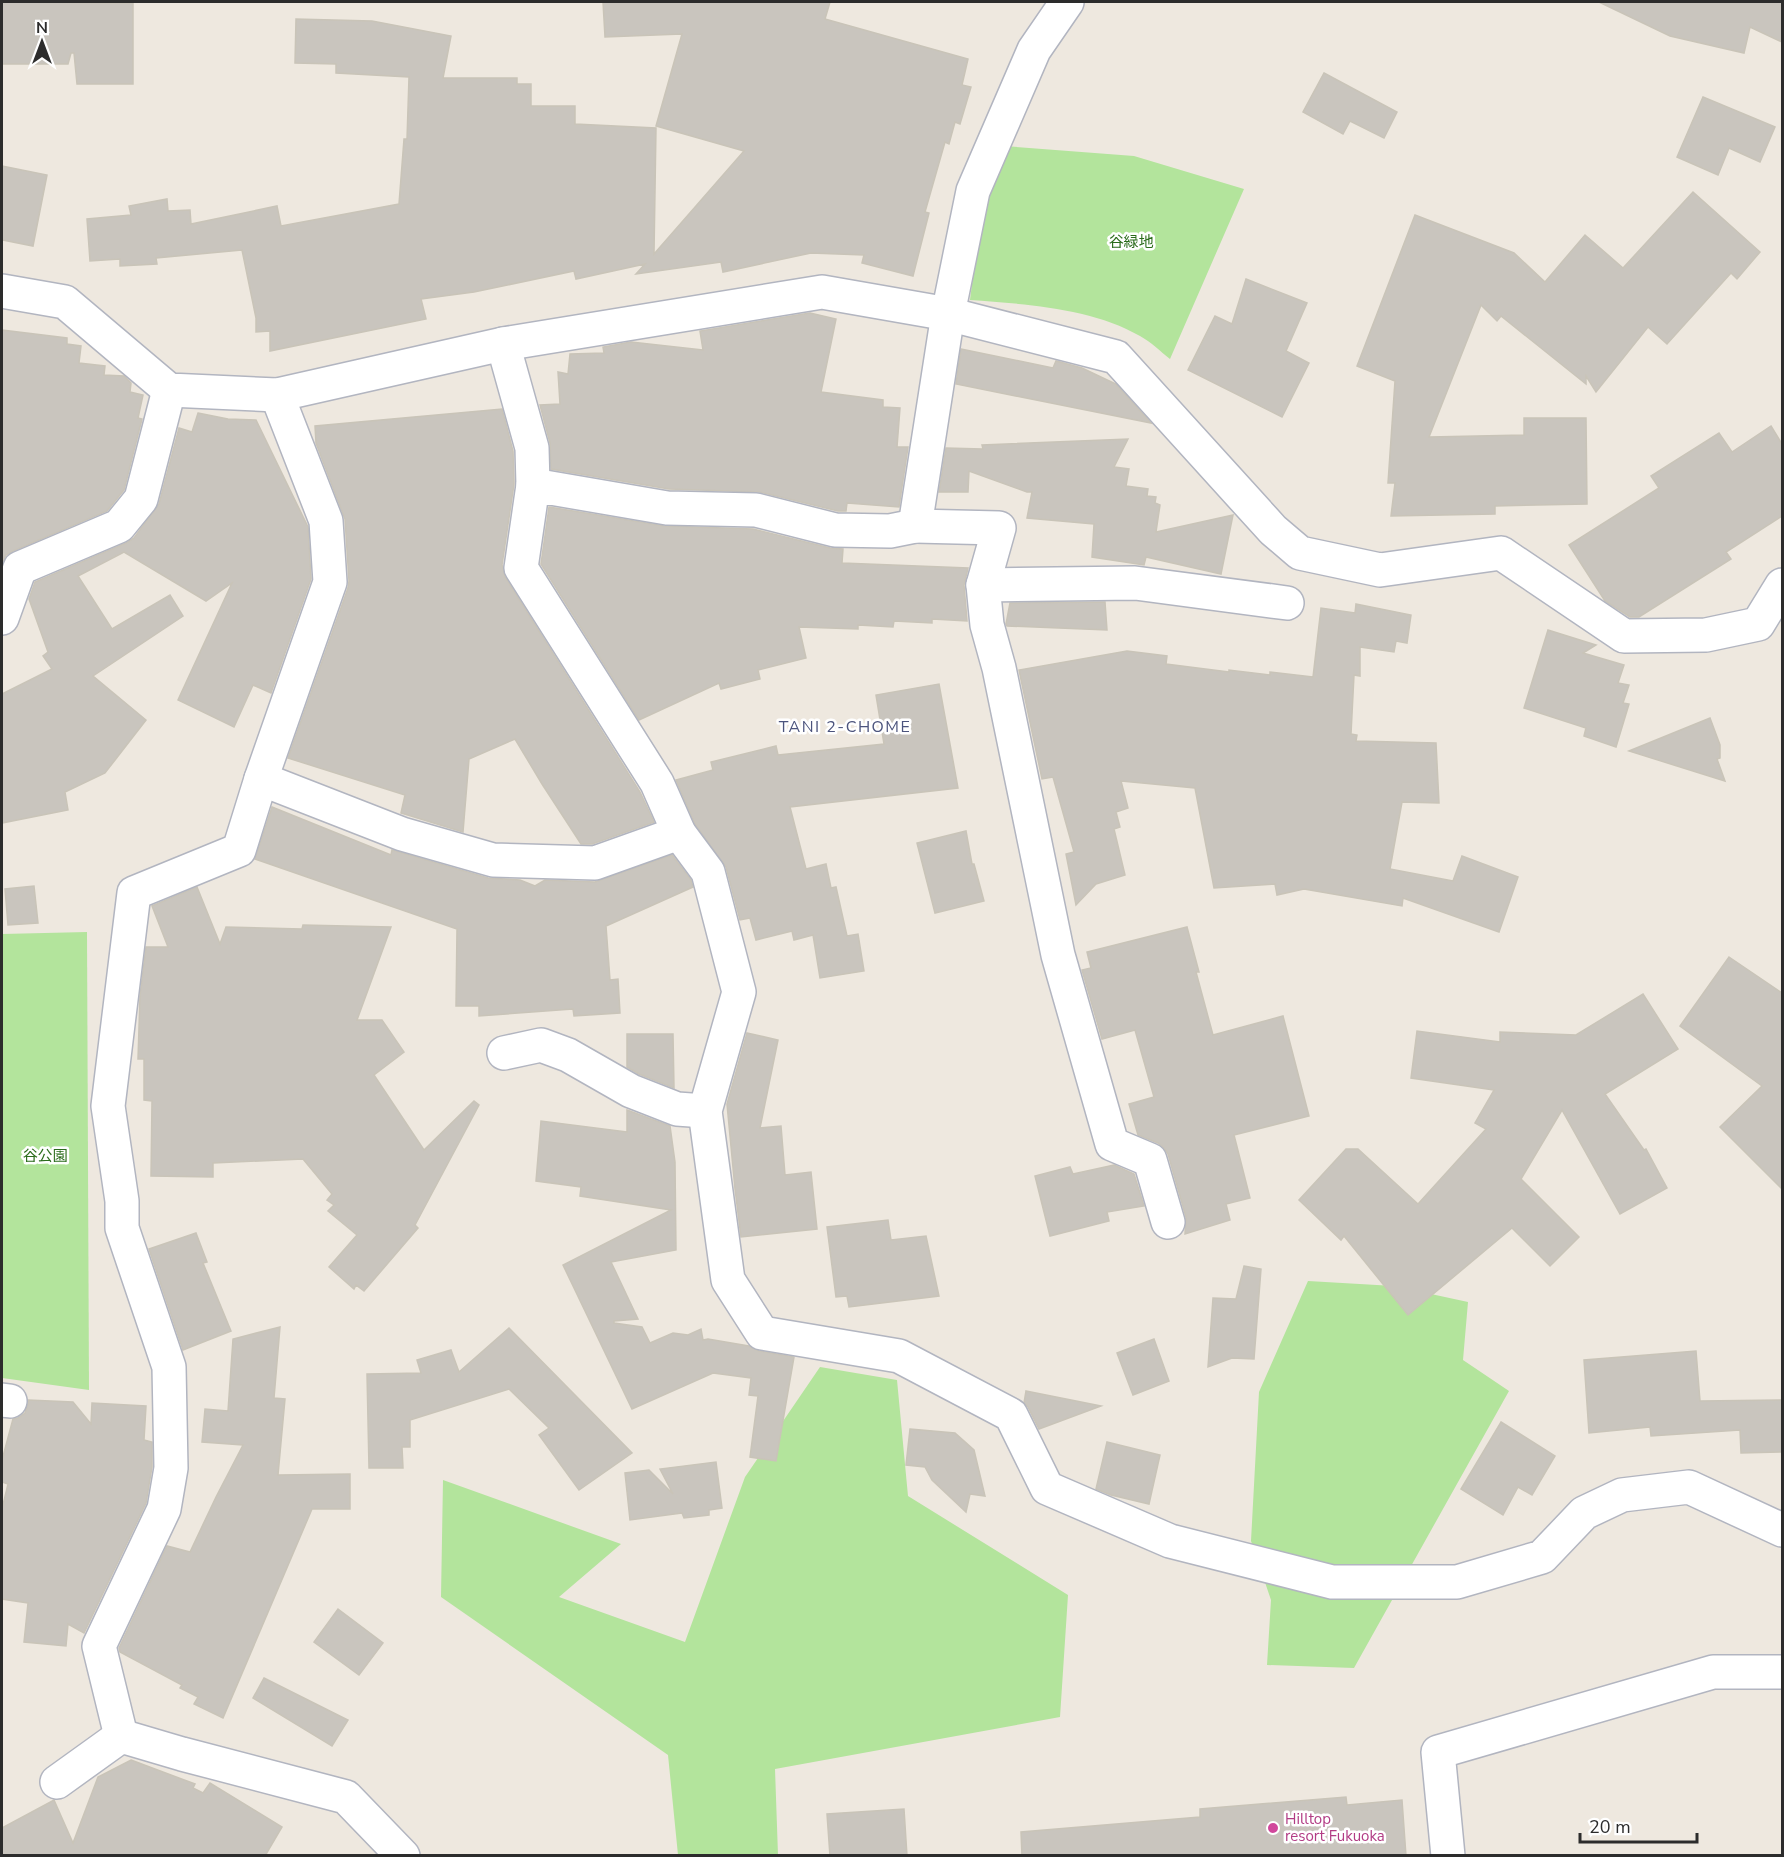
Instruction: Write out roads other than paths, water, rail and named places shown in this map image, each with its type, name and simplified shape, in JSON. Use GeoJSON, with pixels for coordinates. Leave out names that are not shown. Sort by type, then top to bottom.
{"type":"FeatureCollection","features":[{"type":"Feature","properties":{"kind":"street"},"geometry":{"type":"LineString","coordinates":[[915,526],[948,314],[973,191],[1034,50],[1067,2]]}},
{"type":"Feature","properties":{"kind":"street"},"geometry":{"type":"LineString","coordinates":[[2,291],[65,302],[170,390],[277,396],[503,344],[822,292],[948,314],[1116,357],[1273,530],[1300,553],[1380,570],[1501,553],[1624,636],[1706,635],[1758,624],[1782,585]]}},
{"type":"Feature","properties":{"kind":"street"},"geometry":{"type":"LineString","coordinates":[[503,344],[532,448],[533,485],[521,568],[657,783],[679,833],[708,872],[739,992],[705,1111],[728,1280],[762,1333],[899,1356],[1011,1414],[1047,1488],[1170,1541],[1332,1582],[1457,1582],[1542,1557],[1584,1513],[1622,1495],[1689,1487],[1782,1530]]}},
{"type":"Feature","properties":{"kind":"street"},"geometry":{"type":"LineString","coordinates":[[2,618],[20,568],[119,526],[141,499],[170,390]]}},
{"type":"Feature","properties":{"kind":"street"},"geometry":{"type":"LineString","coordinates":[[121,1736],[99,1646],[164,1509],[171,1468],[169,1367],[122,1228],[122,1201],[108,1106],[134,893],[239,850],[330,582],[326,521],[277,396]]}},
{"type":"Feature","properties":{"kind":"street"},"geometry":{"type":"LineString","coordinates":[[533,485],[667,508],[756,510],[835,530],[890,531],[915,526],[999,528],[983,585],[987,625],[999,669],[1058,955],[1112,1144],[1150,1160],[1168,1222]]}},
{"type":"Feature","properties":{"kind":"street"},"geometry":{"type":"LineString","coordinates":[[983,585],[1135,583],[1287,603]]}},
{"type":"Feature","properties":{"kind":"street"},"geometry":{"type":"LineString","coordinates":[[261,780],[402,834],[493,860],[595,863],[679,833]]}},
{"type":"Feature","properties":{"kind":"street"},"geometry":{"type":"LineString","coordinates":[[504,1053],[541,1045],[568,1055],[631,1091],[677,1109],[705,1111]]}},
{"type":"Feature","properties":{"kind":"street"},"geometry":{"type":"LineString","coordinates":[[1448,1856],[1438,1752],[1713,1672],[1782,1672]]}},
{"type":"Feature","properties":{"kind":"street"},"geometry":{"type":"LineString","coordinates":[[57,1782],[121,1736]]}},
{"type":"Feature","properties":{"kind":"street"},"geometry":{"type":"LineString","coordinates":[[121,1736],[346,1797],[403,1856]]}},
{"type":"Feature","properties":{"kind":"place","name":"Hilltop resort Fukuoka"},"geometry":{"type":"Point","coordinates":[1273,1828]}},
{"type":"Feature","properties":{"kind":"district","name":"TANI 2-CHOME"},"geometry":{"type":"Point","coordinates":[845,727]}},
{"type":"Feature","properties":{"kind":"park label","name":"谷緑地"},"geometry":{"type":"Point","coordinates":[1131,242]}},
{"type":"Feature","properties":{"kind":"park label","name":"谷公園"},"geometry":{"type":"Point","coordinates":[45,1156]}}]}
